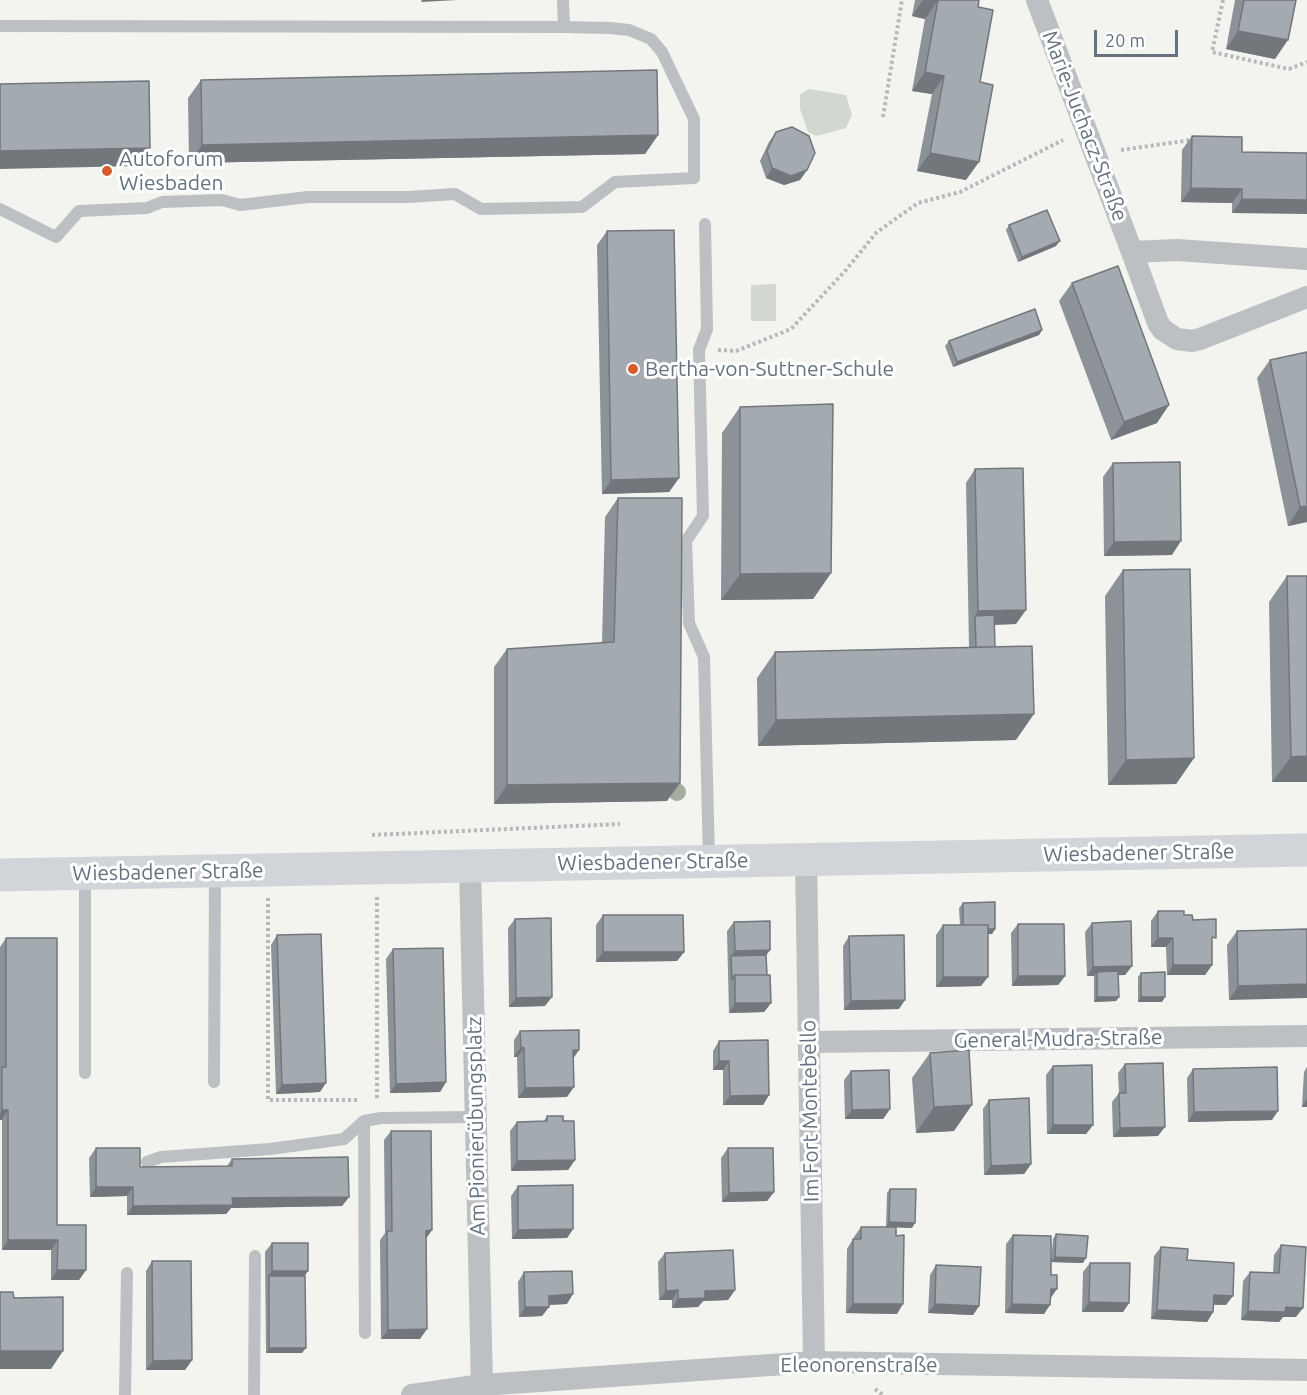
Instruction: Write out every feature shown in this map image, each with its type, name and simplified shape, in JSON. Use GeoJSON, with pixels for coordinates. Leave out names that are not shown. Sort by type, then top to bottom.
{"type":"FeatureCollection","features":[{"type":"Feature","properties":{"kind":"main road","name":"Wiesbadener Straße"},"geometry":{"type":"LineString","coordinates":[[0,875],[1307,850]]}},
{"type":"Feature","properties":{"kind":"street","name":"Marie-Juchacz-Straße"},"geometry":{"type":"LineString","coordinates":[[1038,0],[1158,323],[1163,330],[1177,339],[1192,341],[1307,297]]}},
{"type":"Feature","properties":{"kind":"street"},"geometry":{"type":"LineString","coordinates":[[1132,252],[1177,250],[1307,259]]}},
{"type":"Feature","properties":{"kind":"street","name":"Im Fort Montebello"},"geometry":{"type":"LineString","coordinates":[[806,860],[814,1362]]}},
{"type":"Feature","properties":{"kind":"street","name":"Am Pionierübungsplatz"},"geometry":{"type":"LineString","coordinates":[[470,867],[482,1385]]}},
{"type":"Feature","properties":{"kind":"street","name":"General-Mudra-Straße"},"geometry":{"type":"LineString","coordinates":[[809,1042],[1307,1036]]}},
{"type":"Feature","properties":{"kind":"street","name":"Eleonorenstraße"},"geometry":{"type":"LineString","coordinates":[[412,1395],[482,1385],[814,1362],[1307,1371]]}},
{"type":"Feature","properties":{"kind":"lane"},"geometry":{"type":"LineString","coordinates":[[563,0],[564,27]]}},
{"type":"Feature","properties":{"kind":"lane"},"geometry":{"type":"LineString","coordinates":[[0,26],[564,27],[629,30],[651,39],[662,52],[694,119],[694,178],[615,182],[582,207],[481,209],[455,194],[408,197],[308,197],[240,205],[222,200],[162,202],[147,208],[79,211],[56,237],[0,208]]}},
{"type":"Feature","properties":{"kind":"lane"},"geometry":{"type":"LineString","coordinates":[[705,224],[707,329],[699,350],[703,516],[686,541],[689,623],[704,657],[709,860]]}},
{"type":"Feature","properties":{"kind":"lane"},"geometry":{"type":"LineString","coordinates":[[214,1082],[215,871]]}},
{"type":"Feature","properties":{"kind":"lane"},"geometry":{"type":"LineString","coordinates":[[85,873],[85,1074]]}},
{"type":"Feature","properties":{"kind":"lane"},"geometry":{"type":"LineString","coordinates":[[147,1162],[161,1157],[270,1149],[344,1139],[364,1120],[476,1117]]}},
{"type":"Feature","properties":{"kind":"lane"},"geometry":{"type":"LineString","coordinates":[[364,1120],[364,1333]]}},
{"type":"Feature","properties":{"kind":"lane"},"geometry":{"type":"LineString","coordinates":[[254,1395],[255,1256]]}},
{"type":"Feature","properties":{"kind":"lane"},"geometry":{"type":"LineString","coordinates":[[125,1395],[128,1273]]}},
{"type":"Feature","properties":{"kind":"path"},"geometry":{"type":"LineString","coordinates":[[883,117],[902,0]]}},
{"type":"Feature","properties":{"kind":"path"},"geometry":{"type":"LineString","coordinates":[[1223,0],[1212,52],[1289,69],[1307,62]]}},
{"type":"Feature","properties":{"kind":"path"},"geometry":{"type":"LineString","coordinates":[[699,350],[736,351],[791,329],[846,270],[876,233],[918,203],[960,192],[1086,128]]}},
{"type":"Feature","properties":{"kind":"path"},"geometry":{"type":"LineString","coordinates":[[1095,153],[1198,140]]}},
{"type":"Feature","properties":{"kind":"path"},"geometry":{"type":"LineString","coordinates":[[360,835],[620,824]]}},
{"type":"Feature","properties":{"kind":"path"},"geometry":{"type":"LineString","coordinates":[[268,870],[268,1100],[378,1100],[378,869]]}},
{"type":"Feature","properties":{"kind":"shaded area"},"geometry":{"type":"Polygon","coordinates":[[[809,89],[846,95],[852,115],[846,128],[817,136],[808,132],[800,109],[800,94],[809,89]]]}},
{"type":"Feature","properties":{"kind":"shaded area"},"geometry":{"type":"Polygon","coordinates":[[[776,284],[776,321],[751,321],[751,285],[776,284]]]}},
{"type":"Feature","properties":{"kind":"building"},"geometry":{"type":"Polygon","coordinates":[[[938,0],[979,0],[978,7],[993,10],[980,82],[993,85],[979,162],[930,153],[944,76],[925,72],[938,0]]]}},
{"type":"Feature","properties":{"kind":"building"},"geometry":{"type":"Polygon","coordinates":[[[1244,0],[1296,0],[1288,40],[1238,31],[1244,0]]]}},
{"type":"Feature","properties":{"kind":"building"},"geometry":{"type":"Polygon","coordinates":[[[657,70],[658,135],[202,145],[201,80],[657,70]]]}},
{"type":"Feature","properties":{"kind":"building"},"geometry":{"type":"Polygon","coordinates":[[[149,81],[150,148],[0,151],[0,84],[149,81]]]}},
{"type":"Feature","properties":{"kind":"building"},"geometry":{"type":"Polygon","coordinates":[[[792,127],[809,136],[815,153],[807,170],[791,176],[772,168],[767,151],[776,132],[792,127]]]}},
{"type":"Feature","properties":{"kind":"building"},"geometry":{"type":"Polygon","coordinates":[[[1192,136],[1242,137],[1242,152],[1307,153],[1307,200],[1242,199],[1242,189],[1191,188],[1192,136]]]}},
{"type":"Feature","properties":{"kind":"building"},"geometry":{"type":"Polygon","coordinates":[[[1047,210],[1060,241],[1022,257],[1009,225],[1047,210]]]}},
{"type":"Feature","properties":{"kind":"building","name":"Bertha-von-Suttner-Schule"},"geometry":{"type":"Polygon","coordinates":[[[674,230],[679,478],[611,480],[607,231],[674,230]]]}},
{"type":"Feature","properties":{"kind":"building"},"geometry":{"type":"Polygon","coordinates":[[[1118,266],[1169,405],[1124,422],[1072,283],[1118,266]]]}},
{"type":"Feature","properties":{"kind":"building"},"geometry":{"type":"Polygon","coordinates":[[[1035,309],[1042,330],[957,362],[949,341],[1035,309]]]}},
{"type":"Feature","properties":{"kind":"building"},"geometry":{"type":"Polygon","coordinates":[[[1307,352],[1307,506],[1300,507],[1270,360],[1307,352]]]}},
{"type":"Feature","properties":{"kind":"building"},"geometry":{"type":"Polygon","coordinates":[[[833,404],[831,573],[740,574],[740,407],[833,404]]]}},
{"type":"Feature","properties":{"kind":"building"},"geometry":{"type":"Polygon","coordinates":[[[1180,462],[1181,541],[1114,542],[1113,463],[1180,462]]]}},
{"type":"Feature","properties":{"kind":"building"},"geometry":{"type":"Polygon","coordinates":[[[1023,468],[1026,610],[978,611],[975,469],[1023,468]]]}},
{"type":"Feature","properties":{"kind":"building"},"geometry":{"type":"Polygon","coordinates":[[[618,498],[682,498],[680,783],[507,785],[507,649],[614,642],[618,498]]]}},
{"type":"Feature","properties":{"kind":"building"},"geometry":{"type":"Polygon","coordinates":[[[1190,569],[1194,758],[1126,760],[1123,570],[1190,569]]]}},
{"type":"Feature","properties":{"kind":"building"},"geometry":{"type":"Polygon","coordinates":[[[1287,576],[1307,576],[1307,756],[1291,757],[1287,576]]]}},
{"type":"Feature","properties":{"kind":"building"},"geometry":{"type":"Polygon","coordinates":[[[994,615],[995,647],[976,647],[975,616],[994,615]]]}},
{"type":"Feature","properties":{"kind":"building"},"geometry":{"type":"Polygon","coordinates":[[[1032,646],[1034,714],[776,720],[775,652],[1032,646]]]}},
{"type":"Feature","properties":{"kind":"building"},"geometry":{"type":"Polygon","coordinates":[[[995,902],[995,929],[988,929],[988,925],[963,925],[963,903],[995,902]]]}},
{"type":"Feature","properties":{"kind":"building"},"geometry":{"type":"Polygon","coordinates":[[[1158,911],[1184,911],[1184,915],[1192,915],[1193,920],[1216,919],[1216,938],[1212,937],[1212,965],[1173,965],[1173,938],[1158,938],[1158,911]]]}},
{"type":"Feature","properties":{"kind":"building"},"geometry":{"type":"Polygon","coordinates":[[[603,915],[683,915],[684,952],[603,952],[603,915]]]}},
{"type":"Feature","properties":{"kind":"building"},"geometry":{"type":"Polygon","coordinates":[[[551,918],[552,997],[516,998],[515,919],[551,918]]]}},
{"type":"Feature","properties":{"kind":"building"},"geometry":{"type":"Polygon","coordinates":[[[770,921],[770,950],[735,951],[734,922],[770,921]]]}},
{"type":"Feature","properties":{"kind":"building"},"geometry":{"type":"Polygon","coordinates":[[[1131,921],[1132,966],[1093,967],[1092,923],[1131,921]]]}},
{"type":"Feature","properties":{"kind":"building"},"geometry":{"type":"Polygon","coordinates":[[[1018,924],[1064,924],[1065,976],[1018,976],[1018,924]]]}},
{"type":"Feature","properties":{"kind":"building"},"geometry":{"type":"Polygon","coordinates":[[[943,925],[988,925],[988,977],[943,977],[943,925]]]}},
{"type":"Feature","properties":{"kind":"building"},"geometry":{"type":"Polygon","coordinates":[[[1307,929],[1307,984],[1238,986],[1237,931],[1307,929]]]}},
{"type":"Feature","properties":{"kind":"building"},"geometry":{"type":"Polygon","coordinates":[[[321,934],[326,1083],[282,1085],[277,935],[321,934]]]}},
{"type":"Feature","properties":{"kind":"building"},"geometry":{"type":"Polygon","coordinates":[[[904,935],[905,1000],[851,1001],[849,936],[904,935]]]}},
{"type":"Feature","properties":{"kind":"building"},"geometry":{"type":"Polygon","coordinates":[[[6,938],[57,938],[57,1225],[86,1225],[86,1270],[57,1270],[58,1240],[8,1240],[8,1110],[2,1110],[2,1067],[6,1067],[6,938]]]}},
{"type":"Feature","properties":{"kind":"building"},"geometry":{"type":"Polygon","coordinates":[[[443,948],[446,1082],[396,1084],[393,949],[443,948]]]}},
{"type":"Feature","properties":{"kind":"building"},"geometry":{"type":"Polygon","coordinates":[[[766,955],[767,975],[735,975],[732,980],[731,956],[766,955]]]}},
{"type":"Feature","properties":{"kind":"building"},"geometry":{"type":"Polygon","coordinates":[[[1118,971],[1119,997],[1097,997],[1097,972],[1118,971]]]}},
{"type":"Feature","properties":{"kind":"building"},"geometry":{"type":"Polygon","coordinates":[[[1165,972],[1165,997],[1141,997],[1141,973],[1165,972]]]}},
{"type":"Feature","properties":{"kind":"building"},"geometry":{"type":"Polygon","coordinates":[[[735,975],[770,975],[771,1003],[735,1003],[735,975]]]}},
{"type":"Feature","properties":{"kind":"building"},"geometry":{"type":"Polygon","coordinates":[[[579,1030],[579,1050],[573,1050],[574,1087],[525,1088],[524,1048],[521,1047],[520,1031],[579,1030]]]}},
{"type":"Feature","properties":{"kind":"building"},"geometry":{"type":"Polygon","coordinates":[[[768,1040],[769,1095],[730,1096],[729,1061],[719,1061],[719,1041],[768,1040]]]}},
{"type":"Feature","properties":{"kind":"building"},"geometry":{"type":"Polygon","coordinates":[[[969,1050],[972,1105],[934,1107],[930,1053],[969,1050]]]}},
{"type":"Feature","properties":{"kind":"building"},"geometry":{"type":"Polygon","coordinates":[[[1163,1063],[1165,1127],[1120,1128],[1119,1093],[1126,1093],[1125,1064],[1163,1063]]]}},
{"type":"Feature","properties":{"kind":"building"},"geometry":{"type":"Polygon","coordinates":[[[1092,1065],[1093,1125],[1053,1125],[1053,1066],[1092,1065]]]}},
{"type":"Feature","properties":{"kind":"building"},"geometry":{"type":"Polygon","coordinates":[[[1277,1067],[1278,1111],[1194,1112],[1193,1069],[1277,1067]]]}},
{"type":"Feature","properties":{"kind":"building"},"geometry":{"type":"Polygon","coordinates":[[[889,1070],[890,1109],[852,1110],[851,1071],[889,1070]]]}},
{"type":"Feature","properties":{"kind":"building"},"geometry":{"type":"Polygon","coordinates":[[[1029,1098],[1031,1164],[991,1166],[989,1100],[1029,1098]]]}},
{"type":"Feature","properties":{"kind":"building"},"geometry":{"type":"Polygon","coordinates":[[[547,1116],[563,1116],[563,1121],[574,1121],[575,1160],[517,1161],[517,1122],[547,1121],[547,1116]]]}},
{"type":"Feature","properties":{"kind":"building"},"geometry":{"type":"Polygon","coordinates":[[[391,1131],[431,1131],[432,1230],[426,1231],[427,1329],[388,1330],[387,1231],[392,1231],[391,1131]]]}},
{"type":"Feature","properties":{"kind":"building"},"geometry":{"type":"Polygon","coordinates":[[[96,1148],[140,1148],[140,1167],[232,1166],[232,1159],[348,1157],[349,1197],[232,1198],[233,1205],[133,1206],[133,1187],[96,1187],[96,1148]]]}},
{"type":"Feature","properties":{"kind":"building"},"geometry":{"type":"Polygon","coordinates":[[[728,1148],[773,1148],[774,1192],[729,1193],[728,1148]]]}},
{"type":"Feature","properties":{"kind":"building"},"geometry":{"type":"Polygon","coordinates":[[[573,1185],[573,1229],[518,1230],[518,1186],[573,1185]]]}},
{"type":"Feature","properties":{"kind":"building"},"geometry":{"type":"Polygon","coordinates":[[[890,1189],[916,1189],[915,1223],[889,1222],[890,1189]]]}},
{"type":"Feature","properties":{"kind":"building"},"geometry":{"type":"Polygon","coordinates":[[[861,1227],[896,1227],[896,1236],[904,1235],[903,1304],[853,1304],[853,1239],[861,1239],[861,1227]]]}},
{"type":"Feature","properties":{"kind":"building"},"geometry":{"type":"Polygon","coordinates":[[[1056,1234],[1088,1236],[1086,1258],[1055,1257],[1056,1234]]]}},
{"type":"Feature","properties":{"kind":"building"},"geometry":{"type":"Polygon","coordinates":[[[1013,1235],[1051,1236],[1051,1275],[1057,1275],[1057,1289],[1051,1289],[1050,1305],[1012,1304],[1013,1235]]]}},
{"type":"Feature","properties":{"kind":"building"},"geometry":{"type":"Polygon","coordinates":[[[272,1243],[308,1243],[308,1271],[272,1271],[272,1243]]]}},
{"type":"Feature","properties":{"kind":"building"},"geometry":{"type":"Polygon","coordinates":[[[1281,1245],[1306,1247],[1303,1308],[1286,1307],[1285,1312],[1248,1311],[1250,1272],[1279,1273],[1281,1245]]]}},
{"type":"Feature","properties":{"kind":"building"},"geometry":{"type":"Polygon","coordinates":[[[1161,1247],[1188,1249],[1187,1260],[1234,1263],[1233,1296],[1214,1295],[1213,1312],[1157,1310],[1161,1247]]]}},
{"type":"Feature","properties":{"kind":"building"},"geometry":{"type":"Polygon","coordinates":[[[733,1250],[735,1290],[705,1291],[705,1298],[678,1299],[678,1290],[666,1291],[665,1253],[733,1250]]]}},
{"type":"Feature","properties":{"kind":"building"},"geometry":{"type":"Polygon","coordinates":[[[152,1261],[191,1261],[192,1360],[153,1361],[152,1261]]]}},
{"type":"Feature","properties":{"kind":"building"},"geometry":{"type":"Polygon","coordinates":[[[1090,1263],[1130,1263],[1129,1303],[1089,1302],[1090,1263]]]}},
{"type":"Feature","properties":{"kind":"building"},"geometry":{"type":"Polygon","coordinates":[[[936,1265],[981,1267],[979,1306],[935,1304],[936,1265]]]}},
{"type":"Feature","properties":{"kind":"building"},"geometry":{"type":"Polygon","coordinates":[[[572,1271],[573,1294],[549,1296],[549,1307],[525,1307],[524,1272],[572,1271]]]}},
{"type":"Feature","properties":{"kind":"building"},"geometry":{"type":"Polygon","coordinates":[[[269,1276],[305,1276],[306,1348],[269,1348],[269,1276]]]}},
{"type":"Feature","properties":{"kind":"building"},"geometry":{"type":"Polygon","coordinates":[[[0,1292],[13,1292],[14,1298],[63,1297],[63,1351],[0,1351],[0,1292]]]}},
{"type":"Feature","properties":{"kind":"place","name":"Autoforum Wiesbaden"},"geometry":{"type":"Point","coordinates":[107,171]}},
{"type":"Feature","properties":{"kind":"place","name":"Bertha-von-Suttner-Schule"},"geometry":{"type":"Point","coordinates":[633,369]}}]}
